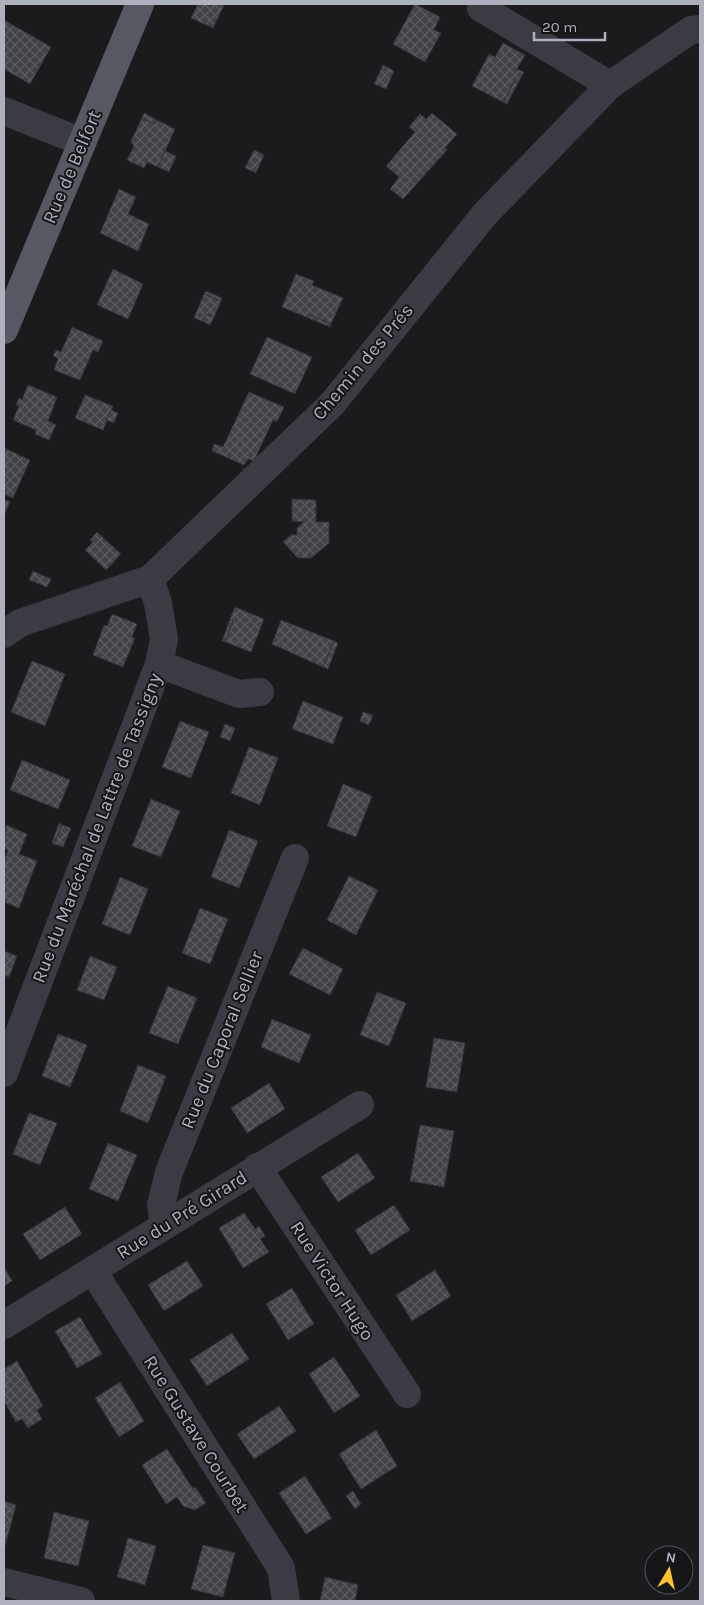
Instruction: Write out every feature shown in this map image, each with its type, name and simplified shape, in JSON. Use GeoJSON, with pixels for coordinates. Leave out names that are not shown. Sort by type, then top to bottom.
{"type":"FeatureCollection","features":[{"type":"Feature","properties":{"kind":"main road","name":"Rue de Belfort"},"geometry":{"type":"LineString","coordinates":[[4,330],[140,4]]}},
{"type":"Feature","properties":{"kind":"street"},"geometry":{"type":"LineString","coordinates":[[481,8],[610,85]]}},
{"type":"Feature","properties":{"kind":"street","name":"Chemin des Prés"},"geometry":{"type":"LineString","coordinates":[[4,634],[20,623],[87,598],[150,579],[332,404],[485,214],[610,85],[691,30],[700,29]]}},
{"type":"Feature","properties":{"kind":"street"},"geometry":{"type":"LineString","coordinates":[[4,111],[82,142]]}},
{"type":"Feature","properties":{"kind":"street","name":"Rue du Maréchal de Lattre de Tassigny"},"geometry":{"type":"LineString","coordinates":[[4,1073],[159,664],[164,639],[158,603],[150,579]]}},
{"type":"Feature","properties":{"kind":"street"},"geometry":{"type":"LineString","coordinates":[[159,664],[240,694],[260,692]]}},
{"type":"Feature","properties":{"kind":"street","name":"Rue du Caporal Sellier"},"geometry":{"type":"LineString","coordinates":[[164,1225],[161,1205],[169,1172],[295,858]]}},
{"type":"Feature","properties":{"kind":"street","name":"Rue du Pré Girard"},"geometry":{"type":"LineString","coordinates":[[4,1325],[360,1105]]}},
{"type":"Feature","properties":{"kind":"street","name":"Rue Victor Hugo"},"geometry":{"type":"LineString","coordinates":[[257,1167],[407,1394]]}},
{"type":"Feature","properties":{"kind":"street","name":"Rue Gustave Courbet"},"geometry":{"type":"LineString","coordinates":[[93,1271],[280,1568],[286,1601]]}},
{"type":"Feature","properties":{"kind":"street"},"geometry":{"type":"LineString","coordinates":[[4,1582],[81,1601]]}},
{"type":"Feature","properties":{"kind":"building"},"geometry":{"type":"Polygon","coordinates":[[[198,4],[224,5],[213,28],[191,18],[198,4]]]}},
{"type":"Feature","properties":{"kind":"building"},"geometry":{"type":"Polygon","coordinates":[[[415,4],[440,17],[434,30],[441,33],[425,62],[393,44],[415,4]]]}},
{"type":"Feature","properties":{"kind":"building"},"geometry":{"type":"Polygon","coordinates":[[[4,20],[51,47],[30,84],[4,69],[4,20]]]}},
{"type":"Feature","properties":{"kind":"building"},"geometry":{"type":"Polygon","coordinates":[[[503,43],[525,55],[517,69],[524,72],[518,83],[514,82],[503,102],[472,86],[489,54],[495,57],[503,43]]]}},
{"type":"Feature","properties":{"kind":"building"},"geometry":{"type":"Polygon","coordinates":[[[383,65],[394,71],[386,89],[374,84],[383,65]]]}},
{"type":"Feature","properties":{"kind":"building"},"geometry":{"type":"Polygon","coordinates":[[[514,82],[518,83],[507,104],[503,102],[514,82]]]}},
{"type":"Feature","properties":{"kind":"building"},"geometry":{"type":"Polygon","coordinates":[[[144,113],[157,120],[155,124],[142,118],[144,113]]]}},
{"type":"Feature","properties":{"kind":"building"},"geometry":{"type":"Polygon","coordinates":[[[432,113],[457,134],[445,148],[447,150],[403,199],[390,189],[399,177],[386,166],[415,132],[409,127],[420,114],[426,119],[432,113]]]}},
{"type":"Feature","properties":{"kind":"building"},"geometry":{"type":"Polygon","coordinates":[[[142,118],[155,124],[157,120],[175,129],[158,167],[147,162],[144,168],[127,160],[134,146],[131,141],[142,118]]]}},
{"type":"Feature","properties":{"kind":"building"},"geometry":{"type":"Polygon","coordinates":[[[254,150],[264,155],[256,173],[245,168],[254,150]]]}},
{"type":"Feature","properties":{"kind":"building"},"geometry":{"type":"Polygon","coordinates":[[[165,151],[176,156],[169,172],[158,167],[165,151]]]}},
{"type":"Feature","properties":{"kind":"building"},"geometry":{"type":"Polygon","coordinates":[[[119,189],[136,197],[128,214],[149,224],[138,251],[100,233],[119,189]]]}},
{"type":"Feature","properties":{"kind":"building"},"geometry":{"type":"Polygon","coordinates":[[[113,269],[143,284],[128,319],[97,305],[113,269]]]}},
{"type":"Feature","properties":{"kind":"building"},"geometry":{"type":"Polygon","coordinates":[[[296,274],[314,281],[312,285],[343,298],[331,324],[308,314],[306,317],[282,307],[296,274]]]}},
{"type":"Feature","properties":{"kind":"building"},"geometry":{"type":"Polygon","coordinates":[[[206,291],[222,298],[221,301],[204,294],[206,291]]]}},
{"type":"Feature","properties":{"kind":"building"},"geometry":{"type":"Polygon","coordinates":[[[204,294],[221,301],[214,317],[206,314],[202,321],[194,318],[204,294]]]}},
{"type":"Feature","properties":{"kind":"building"},"geometry":{"type":"Polygon","coordinates":[[[206,314],[214,317],[210,325],[202,321],[206,314]]]}},
{"type":"Feature","properties":{"kind":"building"},"geometry":{"type":"Polygon","coordinates":[[[308,314],[331,324],[330,327],[306,317],[308,314]]]}},
{"type":"Feature","properties":{"kind":"building"},"geometry":{"type":"Polygon","coordinates":[[[72,327],[103,341],[98,352],[93,350],[80,380],[54,370],[58,358],[53,356],[56,350],[61,352],[72,327]]]}},
{"type":"Feature","properties":{"kind":"building"},"geometry":{"type":"Polygon","coordinates":[[[267,337],[312,357],[295,394],[250,374],[267,337]]]}},
{"type":"Feature","properties":{"kind":"building"},"geometry":{"type":"Polygon","coordinates":[[[28,385],[57,397],[48,421],[56,425],[49,440],[35,434],[36,430],[13,420],[19,406],[16,405],[19,398],[22,400],[28,385]]]}},
{"type":"Feature","properties":{"kind":"building"},"geometry":{"type":"Polygon","coordinates":[[[249,392],[284,407],[277,422],[273,420],[254,461],[248,459],[244,465],[212,451],[214,444],[223,447],[249,392]]]}},
{"type":"Feature","properties":{"kind":"building"},"geometry":{"type":"Polygon","coordinates":[[[85,395],[113,406],[103,430],[75,418],[85,395]]]}},
{"type":"Feature","properties":{"kind":"building"},"geometry":{"type":"Polygon","coordinates":[[[111,410],[118,413],[114,423],[106,420],[111,410]]]}},
{"type":"Feature","properties":{"kind":"building"},"geometry":{"type":"Polygon","coordinates":[[[4,448],[30,460],[13,498],[4,494],[4,448]]]}},
{"type":"Feature","properties":{"kind":"building"},"geometry":{"type":"Polygon","coordinates":[[[4,499],[10,502],[4,516],[4,499]]]}},
{"type":"Feature","properties":{"kind":"building"},"geometry":{"type":"Polygon","coordinates":[[[292,499],[316,500],[316,522],[329,522],[329,543],[311,558],[298,558],[283,542],[291,535],[297,535],[297,528],[304,522],[292,521],[292,499]]]}},
{"type":"Feature","properties":{"kind":"building"},"geometry":{"type":"Polygon","coordinates":[[[97,532],[121,554],[106,570],[85,550],[93,542],[90,540],[97,532]]]}},
{"type":"Feature","properties":{"kind":"building"},"geometry":{"type":"Polygon","coordinates":[[[33,571],[51,579],[47,587],[29,580],[33,571]]]}},
{"type":"Feature","properties":{"kind":"building"},"geometry":{"type":"Polygon","coordinates":[[[235,607],[264,619],[251,652],[225,642],[233,621],[230,619],[235,607]]]}},
{"type":"Feature","properties":{"kind":"building"},"geometry":{"type":"Polygon","coordinates":[[[112,614],[137,624],[132,637],[135,638],[123,667],[93,655],[104,625],[107,626],[112,614]]]}},
{"type":"Feature","properties":{"kind":"building"},"geometry":{"type":"Polygon","coordinates":[[[230,619],[233,621],[225,642],[222,641],[230,619]]]}},
{"type":"Feature","properties":{"kind":"building"},"geometry":{"type":"Polygon","coordinates":[[[281,620],[334,641],[323,667],[272,644],[281,620]]]}},
{"type":"Feature","properties":{"kind":"building"},"geometry":{"type":"Polygon","coordinates":[[[334,641],[338,643],[328,669],[323,667],[334,641]]]}},
{"type":"Feature","properties":{"kind":"building"},"geometry":{"type":"Polygon","coordinates":[[[32,661],[65,674],[45,726],[11,712],[32,661]]]}},
{"type":"Feature","properties":{"kind":"building"},"geometry":{"type":"Polygon","coordinates":[[[303,701],[343,717],[333,744],[292,729],[303,701]]]}},
{"type":"Feature","properties":{"kind":"building"},"geometry":{"type":"Polygon","coordinates":[[[363,712],[373,715],[369,725],[360,721],[363,712]]]}},
{"type":"Feature","properties":{"kind":"building"},"geometry":{"type":"Polygon","coordinates":[[[180,721],[209,732],[191,778],[162,767],[180,721]]]}},
{"type":"Feature","properties":{"kind":"building"},"geometry":{"type":"Polygon","coordinates":[[[225,724],[235,728],[230,741],[220,737],[225,724]]]}},
{"type":"Feature","properties":{"kind":"building"},"geometry":{"type":"Polygon","coordinates":[[[249,747],[278,758],[260,805],[231,793],[249,747]]]}},
{"type":"Feature","properties":{"kind":"building"},"geometry":{"type":"Polygon","coordinates":[[[22,760],[70,780],[58,809],[10,790],[22,760]]]}},
{"type":"Feature","properties":{"kind":"building"},"geometry":{"type":"Polygon","coordinates":[[[343,784],[372,796],[356,837],[327,826],[343,784]]]}},
{"type":"Feature","properties":{"kind":"building"},"geometry":{"type":"Polygon","coordinates":[[[151,799],[180,811],[161,857],[132,846],[151,799]]]}},
{"type":"Feature","properties":{"kind":"building"},"geometry":{"type":"Polygon","coordinates":[[[59,823],[62,825],[54,844],[52,843],[59,823]]]}},
{"type":"Feature","properties":{"kind":"building"},"geometry":{"type":"Polygon","coordinates":[[[6,825],[27,834],[19,854],[37,861],[19,908],[4,902],[4,861],[8,850],[4,848],[6,825]]]}},
{"type":"Feature","properties":{"kind":"building"},"geometry":{"type":"Polygon","coordinates":[[[62,825],[71,828],[63,847],[54,844],[62,825]]]}},
{"type":"Feature","properties":{"kind":"building"},"geometry":{"type":"Polygon","coordinates":[[[229,830],[258,841],[239,888],[211,877],[229,830]]]}},
{"type":"Feature","properties":{"kind":"building"},"geometry":{"type":"Polygon","coordinates":[[[349,876],[378,890],[356,935],[327,920],[349,876]]]}},
{"type":"Feature","properties":{"kind":"building"},"geometry":{"type":"Polygon","coordinates":[[[120,877],[148,889],[130,935],[102,924],[120,877]]]}},
{"type":"Feature","properties":{"kind":"building"},"geometry":{"type":"Polygon","coordinates":[[[200,908],[228,919],[210,964],[182,953],[200,908]]]}},
{"type":"Feature","properties":{"kind":"building"},"geometry":{"type":"Polygon","coordinates":[[[303,948],[343,969],[330,995],[289,974],[303,948]]]}},
{"type":"Feature","properties":{"kind":"building"},"geometry":{"type":"Polygon","coordinates":[[[4,951],[17,956],[9,977],[4,975],[4,951]]]}},
{"type":"Feature","properties":{"kind":"building"},"geometry":{"type":"Polygon","coordinates":[[[90,956],[117,967],[104,1000],[77,990],[90,956]]]}},
{"type":"Feature","properties":{"kind":"building"},"geometry":{"type":"Polygon","coordinates":[[[168,986],[197,998],[178,1044],[149,1033],[168,986]]]}},
{"type":"Feature","properties":{"kind":"building"},"geometry":{"type":"Polygon","coordinates":[[[377,992],[406,1003],[389,1046],[360,1035],[377,992]]]}},
{"type":"Feature","properties":{"kind":"building"},"geometry":{"type":"Polygon","coordinates":[[[272,1019],[311,1035],[299,1063],[261,1047],[272,1019]]]}},
{"type":"Feature","properties":{"kind":"building"},"geometry":{"type":"Polygon","coordinates":[[[58,1034],[87,1045],[70,1087],[42,1076],[58,1034]]]}},
{"type":"Feature","properties":{"kind":"building"},"geometry":{"type":"Polygon","coordinates":[[[434,1038],[465,1043],[457,1092],[426,1087],[434,1038]]]}},
{"type":"Feature","properties":{"kind":"building"},"geometry":{"type":"Polygon","coordinates":[[[138,1065],[166,1076],[148,1123],[120,1111],[138,1065]]]}},
{"type":"Feature","properties":{"kind":"building"},"geometry":{"type":"Polygon","coordinates":[[[269,1083],[285,1109],[247,1133],[231,1108],[269,1083]]]}},
{"type":"Feature","properties":{"kind":"building"},"geometry":{"type":"Polygon","coordinates":[[[29,1113],[57,1123],[40,1165],[13,1154],[29,1113]]]}},
{"type":"Feature","properties":{"kind":"building"},"geometry":{"type":"Polygon","coordinates":[[[420,1125],[454,1131],[444,1187],[410,1181],[420,1125]]]}},
{"type":"Feature","properties":{"kind":"building"},"geometry":{"type":"Polygon","coordinates":[[[108,1143],[137,1155],[118,1201],[89,1189],[108,1143]]]}},
{"type":"Feature","properties":{"kind":"building"},"geometry":{"type":"Polygon","coordinates":[[[358,1153],[375,1178],[338,1202],[321,1177],[358,1153]]]}},
{"type":"Feature","properties":{"kind":"building"},"geometry":{"type":"Polygon","coordinates":[[[394,1205],[410,1230],[371,1255],[355,1230],[394,1205]]]}},
{"type":"Feature","properties":{"kind":"building"},"geometry":{"type":"Polygon","coordinates":[[[65,1207],[82,1234],[40,1260],[23,1234],[65,1207]]]}},
{"type":"Feature","properties":{"kind":"building"},"geometry":{"type":"Polygon","coordinates":[[[244,1213],[255,1229],[259,1226],[265,1236],[260,1239],[269,1252],[243,1268],[219,1228],[244,1213]]]}},
{"type":"Feature","properties":{"kind":"building"},"geometry":{"type":"Polygon","coordinates":[[[187,1261],[203,1286],[164,1311],[148,1285],[187,1261]]]}},
{"type":"Feature","properties":{"kind":"building"},"geometry":{"type":"Polygon","coordinates":[[[4,1267],[12,1281],[4,1286],[4,1267]]]}},
{"type":"Feature","properties":{"kind":"building"},"geometry":{"type":"Polygon","coordinates":[[[435,1270],[451,1296],[412,1321],[396,1295],[435,1270]]]}},
{"type":"Feature","properties":{"kind":"building"},"geometry":{"type":"Polygon","coordinates":[[[292,1288],[314,1324],[288,1340],[266,1304],[292,1288]]]}},
{"type":"Feature","properties":{"kind":"building"},"geometry":{"type":"Polygon","coordinates":[[[80,1317],[102,1354],[77,1368],[55,1331],[80,1317]]]}},
{"type":"Feature","properties":{"kind":"building"},"geometry":{"type":"Polygon","coordinates":[[[232,1333],[249,1359],[207,1386],[190,1360],[232,1333]]]}},
{"type":"Feature","properties":{"kind":"building"},"geometry":{"type":"Polygon","coordinates":[[[334,1357],[360,1396],[334,1413],[309,1374],[334,1357]]]}},
{"type":"Feature","properties":{"kind":"building"},"geometry":{"type":"Polygon","coordinates":[[[17,1361],[43,1406],[37,1410],[42,1419],[28,1428],[22,1419],[16,1422],[4,1401],[4,1369],[17,1361]]]}},
{"type":"Feature","properties":{"kind":"building"},"geometry":{"type":"Polygon","coordinates":[[[120,1382],[144,1421],[119,1437],[95,1398],[120,1382]]]}},
{"type":"Feature","properties":{"kind":"building"},"geometry":{"type":"Polygon","coordinates":[[[279,1406],[296,1431],[254,1459],[237,1434],[279,1406]]]}},
{"type":"Feature","properties":{"kind":"building"},"geometry":{"type":"Polygon","coordinates":[[[376,1430],[397,1466],[361,1489],[339,1454],[376,1430]]]}},
{"type":"Feature","properties":{"kind":"building"},"geometry":{"type":"Polygon","coordinates":[[[167,1449],[193,1489],[195,1487],[206,1503],[195,1510],[183,1506],[177,1497],[166,1504],[142,1465],[167,1449]]]}},
{"type":"Feature","properties":{"kind":"building"},"geometry":{"type":"Polygon","coordinates":[[[305,1476],[332,1518],[306,1534],[279,1493],[305,1476]]]}},
{"type":"Feature","properties":{"kind":"building"},"geometry":{"type":"Polygon","coordinates":[[[353,1491],[361,1504],[355,1509],[346,1496],[353,1491]]]}},
{"type":"Feature","properties":{"kind":"building"},"geometry":{"type":"Polygon","coordinates":[[[4,1501],[16,1505],[5,1546],[4,1546],[4,1501]]]}},
{"type":"Feature","properties":{"kind":"building"},"geometry":{"type":"Polygon","coordinates":[[[54,1512],[89,1521],[78,1566],[44,1558],[54,1512]]]}},
{"type":"Feature","properties":{"kind":"building"},"geometry":{"type":"Polygon","coordinates":[[[128,1538],[156,1546],[145,1585],[117,1577],[128,1538]]]}},
{"type":"Feature","properties":{"kind":"building"},"geometry":{"type":"Polygon","coordinates":[[[203,1545],[235,1553],[223,1597],[191,1589],[203,1545]]]}},
{"type":"Feature","properties":{"kind":"building"},"geometry":{"type":"Polygon","coordinates":[[[325,1577],[358,1585],[355,1601],[320,1601],[325,1577]]]}}]}
